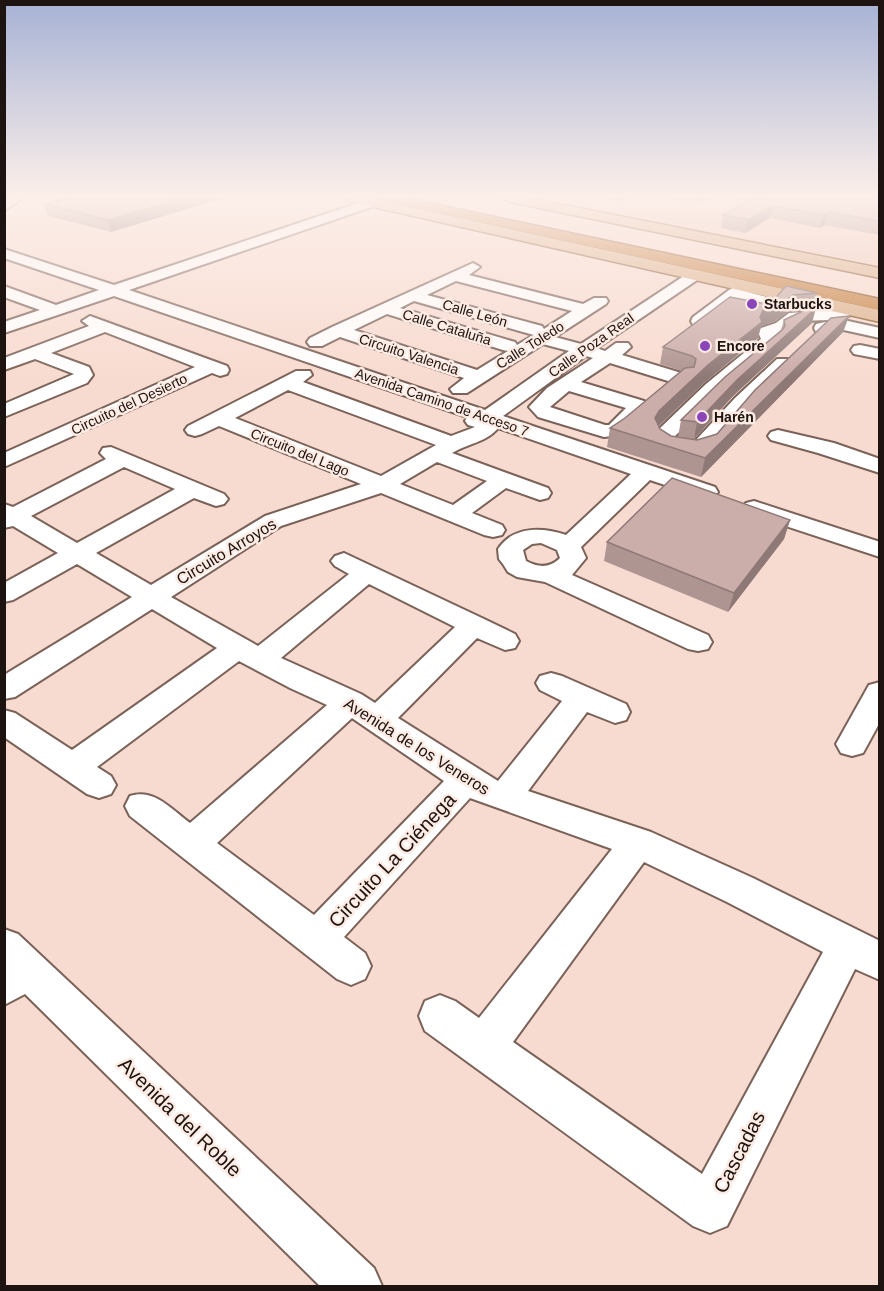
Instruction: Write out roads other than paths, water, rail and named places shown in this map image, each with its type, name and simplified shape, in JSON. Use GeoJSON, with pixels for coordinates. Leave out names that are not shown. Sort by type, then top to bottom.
{"type":"FeatureCollection","features":[{"type":"Feature","properties":{"kind":"highway"},"geometry":{"type":"LineString","coordinates":[[620,258],[876,320]]}},
{"type":"Feature","properties":{"kind":"highway"},"geometry":{"type":"LineString","coordinates":[[710,258],[879,294]]}},
{"type":"Feature","properties":{"kind":"highway"},"geometry":{"type":"LineString","coordinates":[[714,259],[879,287]]}},
{"type":"Feature","properties":{"kind":"main road"},"geometry":{"type":"LineString","coordinates":[[595,258],[729,298],[849,310],[876,320]]}},
{"type":"Feature","properties":{"kind":"main road"},"geometry":{"type":"LineString","coordinates":[[806,258],[879,273]]}},
{"type":"Feature","properties":{"kind":"street","name":"Avenida Camino de Acceso 7"},"geometry":{"type":"LineString","coordinates":[[19,258],[879,550]]}},
{"type":"Feature","properties":{"kind":"street"},"geometry":{"type":"LineString","coordinates":[[4,328],[50,308],[194,258]]}},
{"type":"Feature","properties":{"kind":"street","name":"Circuito Valencia"},"geometry":{"type":"LineString","coordinates":[[316,342],[473,267]]}},
{"type":"Feature","properties":{"kind":"street","name":"Calle Toledo"},"geometry":{"type":"LineString","coordinates":[[456,276],[587,306],[468,379]]}},
{"type":"Feature","properties":{"kind":"street"},"geometry":{"type":"LineString","coordinates":[[701,289],[729,298],[752,320]]}},
{"type":"Feature","properties":{"kind":"street","name":"Calle Poza Real"},"geometry":{"type":"LineString","coordinates":[[488,417],[579,353],[701,289]]}},
{"type":"Feature","properties":{"kind":"street"},"geometry":{"type":"LineString","coordinates":[[4,291],[50,308]]}},
{"type":"Feature","properties":{"kind":"street","name":"Calle León"},"geometry":{"type":"LineString","coordinates":[[414,296],[579,353],[608,357],[681,379]]}},
{"type":"Feature","properties":{"kind":"street"},"geometry":{"type":"LineString","coordinates":[[686,331],[729,298]]}},
{"type":"Feature","properties":{"kind":"street"},"geometry":{"type":"LineString","coordinates":[[4,320],[50,308]]}},
{"type":"Feature","properties":{"kind":"street","name":"Calle Cataluña"},"geometry":{"type":"LineString","coordinates":[[386,309],[509,346]]}},
{"type":"Feature","properties":{"kind":"street"},"geometry":{"type":"LineString","coordinates":[[820,328],[742,402],[703,446],[693,450],[677,448],[666,443],[664,435],[713,388],[770,339],[767,332],[795,317],[832,315],[849,310]]}},
{"type":"Feature","properties":{"kind":"street"},"geometry":{"type":"LineString","coordinates":[[791,321],[820,328],[876,320]]}},
{"type":"Feature","properties":{"kind":"street","name":"Circuito del Desierto"},"geometry":{"type":"LineString","coordinates":[[4,365],[97,324],[216,369],[4,461]]}},
{"type":"Feature","properties":{"kind":"street","name":"Circuito Valencia"},"geometry":{"type":"LineString","coordinates":[[338,332],[468,379]]}},
{"type":"Feature","properties":{"kind":"street"},"geometry":{"type":"LineString","coordinates":[[567,384],[637,336]]}},
{"type":"Feature","properties":{"kind":"street","name":"Calle Toledo"},"geometry":{"type":"LineString","coordinates":[[468,379],[509,346],[536,338]]}},
{"type":"Feature","properties":{"kind":"street"},"geometry":{"type":"LineString","coordinates":[[860,350],[879,354]]}},
{"type":"Feature","properties":{"kind":"street"},"geometry":{"type":"LineString","coordinates":[[4,411],[80,379],[84,375],[82,371],[34,353]]}},
{"type":"Feature","properties":{"kind":"street"},"geometry":{"type":"LineString","coordinates":[[641,367],[659,353]]}},
{"type":"Feature","properties":{"kind":"street"},"geometry":{"type":"LineString","coordinates":[[754,354],[782,364]]}},
{"type":"Feature","properties":{"kind":"street","name":"Circuito del Lago"},"geometry":{"type":"LineString","coordinates":[[195,430],[305,374]]}},
{"type":"Feature","properties":{"kind":"street"},"geometry":{"type":"LineString","coordinates":[[287,383],[450,446],[503,480],[540,493]]}},
{"type":"Feature","properties":{"kind":"street"},"geometry":{"type":"LineString","coordinates":[[713,388],[742,402]]}},
{"type":"Feature","properties":{"kind":"street","name":"Circuito Arroyos"},"geometry":{"type":"LineString","coordinates":[[4,689],[273,522],[307,508],[382,485],[450,446],[484,431],[488,427],[488,417]]}},
{"type":"Feature","properties":{"kind":"street","name":"Circuito del Lago"},"geometry":{"type":"LineString","coordinates":[[218,418],[493,530]]}},
{"type":"Feature","properties":{"kind":"street"},"geometry":{"type":"LineString","coordinates":[[4,419],[48,441]]}},
{"type":"Feature","properties":{"kind":"street"},"geometry":{"type":"LineString","coordinates":[[778,436],[826,448],[879,467]]}},
{"type":"Feature","properties":{"kind":"street"},"geometry":{"type":"LineString","coordinates":[[7,516],[117,455],[216,499]]}},
{"type":"Feature","properties":{"kind":"street"},"geometry":{"type":"LineString","coordinates":[[560,542],[639,469]]}},
{"type":"Feature","properties":{"kind":"street"},"geometry":{"type":"LineString","coordinates":[[454,515],[503,480]]}},
{"type":"Feature","properties":{"kind":"street"},"geometry":{"type":"LineString","coordinates":[[4,594],[193,489]]}},
{"type":"Feature","properties":{"kind":"street","name":"Avenida de los Veneros"},"geometry":{"type":"LineString","coordinates":[[7,516],[152,596],[249,653],[301,681],[350,702],[466,780],[504,798],[638,843],[864,952]]}},
{"type":"Feature","properties":{"kind":"street"},"geometry":{"type":"LineString","coordinates":[[549,574],[566,568],[571,563],[572,552],[560,542],[541,536],[522,539],[510,549],[509,555],[518,567],[527,572],[549,574],[698,642]]}},
{"type":"Feature","properties":{"kind":"street"},"geometry":{"type":"LineString","coordinates":[[73,766],[249,653],[356,567],[505,640]]}},
{"type":"Feature","properties":{"kind":"street"},"geometry":{"type":"LineString","coordinates":[[378,719],[474,625]]}},
{"type":"Feature","properties":{"kind":"street"},"geometry":{"type":"LineString","coordinates":[[551,683],[615,712]]}},
{"type":"Feature","properties":{"kind":"street"},"geometry":{"type":"LineString","coordinates":[[852,744],[879,693]]}},
{"type":"Feature","properties":{"kind":"street"},"geometry":{"type":"LineString","coordinates":[[504,798],[582,697]]}},
{"type":"Feature","properties":{"kind":"street"},"geometry":{"type":"LineString","coordinates":[[191,844],[350,702]]}},
{"type":"Feature","properties":{"kind":"street"},"geometry":{"type":"LineString","coordinates":[[4,721],[99,785]]}},
{"type":"Feature","properties":{"kind":"street","name":"Circuito La Ciénega"},"geometry":{"type":"LineString","coordinates":[[317,939],[466,780]]}},
{"type":"Feature","properties":{"kind":"street","name":"Circuito La Ciénega"},"geometry":{"type":"LineString","coordinates":[[142,806],[351,966]]}},
{"type":"Feature","properties":{"kind":"street"},"geometry":{"type":"LineString","coordinates":[[483,1047],[638,843]]}},
{"type":"Feature","properties":{"kind":"street","name":"Cascadas"},"geometry":{"type":"LineString","coordinates":[[440,1016],[710,1209],[864,952]]}},
{"type":"Feature","properties":{"kind":"street","name":"Avenida del Roble"},"geometry":{"type":"LineString","coordinates":[[12,967],[356,1287]]}},
{"type":"Feature","properties":{"kind":"place","name":"Starbucks"},"geometry":{"type":"Point","coordinates":[752,304]}},
{"type":"Feature","properties":{"kind":"place","name":"Encore"},"geometry":{"type":"Point","coordinates":[705,346]}},
{"type":"Feature","properties":{"kind":"place","name":"Harén"},"geometry":{"type":"Point","coordinates":[702,417]}}]}
